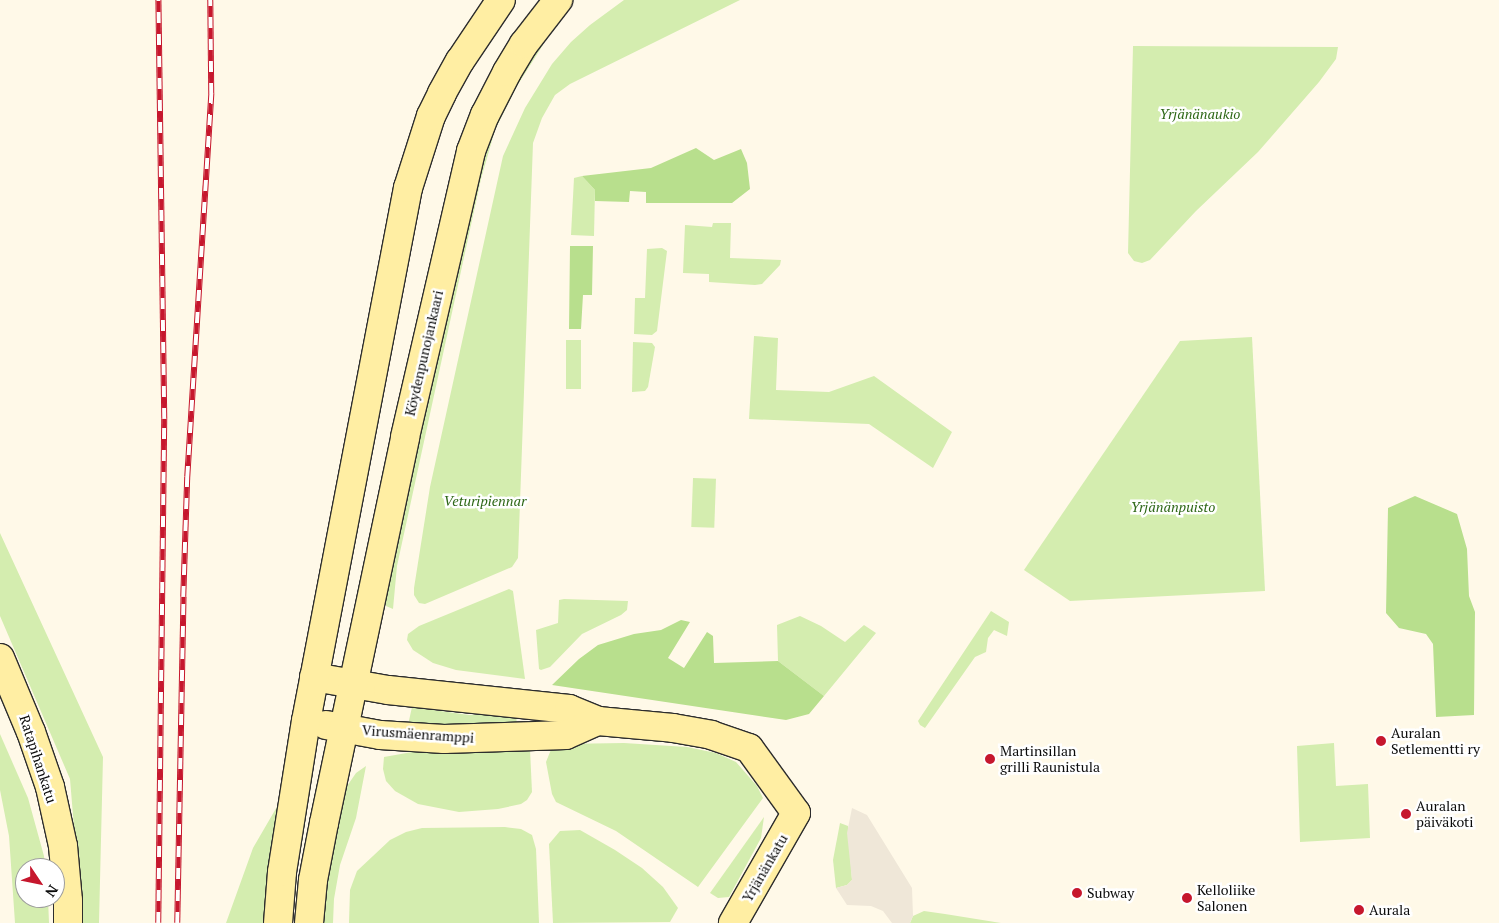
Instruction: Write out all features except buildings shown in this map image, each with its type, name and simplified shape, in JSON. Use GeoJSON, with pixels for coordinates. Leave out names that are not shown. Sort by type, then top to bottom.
{"type":"FeatureCollection","features":[{"type":"Feature","properties":{"kind":"main road"},"geometry":{"type":"LineString","coordinates":[[278,923],[282,872],[306,721],[408,188],[431,116],[442,93],[460,61],[501,0]]}},
{"type":"Feature","properties":{"kind":"main road","name":"Köydenpunojankaari"},"geometry":{"type":"LineString","coordinates":[[344,728],[405,436],[471,151],[485,114],[507,72],[524,44],[558,0]]}},
{"type":"Feature","properties":{"kind":"main road","name":"Ratapihankatu"},"geometry":{"type":"LineString","coordinates":[[0,658],[31,732],[50,787],[63,846],[68,923]]}},
{"type":"Feature","properties":{"kind":"main road","name":"Virusmäenramppi"},"geometry":{"type":"LineString","coordinates":[[314,676],[388,690],[569,709],[598,721],[673,728],[711,735],[748,748],[796,813]]}},
{"type":"Feature","properties":{"kind":"main road"},"geometry":{"type":"LineString","coordinates":[[306,721],[344,728]]}},
{"type":"Feature","properties":{"kind":"main road","name":"Virusmäenramppi"},"geometry":{"type":"LineString","coordinates":[[310,923],[313,880],[344,728],[380,734],[444,739],[539,737],[566,735],[598,721]]}},
{"type":"Feature","properties":{"kind":"main road","name":"Yrjänänkatu"},"geometry":{"type":"LineString","coordinates":[[733,923],[796,813]]}},
{"type":"Feature","properties":{"kind":"green space","name":"Veturipiennar"},"geometry":{"type":"Polygon","coordinates":[[[624,0],[740,0],[570,84],[555,95],[542,118],[533,143],[518,558],[512,567],[425,604],[419,603],[414,595],[414,588],[430,487],[503,156],[525,108],[552,64],[571,42],[590,25],[624,0]]]}},
{"type":"Feature","properties":{"kind":"green space"},"geometry":{"type":"Polygon","coordinates":[[[536,40],[543,45],[517,86],[495,130],[481,179],[397,566],[393,609],[386,606],[386,592],[395,534],[488,126],[536,40]]]}},
{"type":"Feature","properties":{"kind":"green space","name":"Yrjänänaukio"},"geometry":{"type":"Polygon","coordinates":[[[1133,46],[1338,47],[1336,59],[1319,82],[1258,152],[1196,211],[1150,260],[1142,263],[1134,261],[1128,253],[1133,46]]]}},
{"type":"Feature","properties":{"kind":"green space"},"geometry":{"type":"Polygon","coordinates":[[[696,148],[714,160],[741,149],[747,163],[750,189],[732,203],[646,203],[646,192],[630,191],[629,202],[595,201],[595,190],[582,176],[651,168],[696,148]]]}},
{"type":"Feature","properties":{"kind":"green space"},"geometry":{"type":"Polygon","coordinates":[[[582,176],[595,190],[594,236],[571,235],[574,178],[582,176]]]}},
{"type":"Feature","properties":{"kind":"green space"},"geometry":{"type":"Polygon","coordinates":[[[713,223],[731,223],[730,258],[781,260],[780,265],[762,284],[755,285],[709,282],[709,274],[683,273],[685,225],[712,227],[713,223]]]}},
{"type":"Feature","properties":{"kind":"green space"},"geometry":{"type":"Polygon","coordinates":[[[570,246],[593,246],[592,295],[583,295],[581,329],[569,329],[570,246]]]}},
{"type":"Feature","properties":{"kind":"green space"},"geometry":{"type":"Polygon","coordinates":[[[662,248],[667,251],[657,331],[652,335],[634,334],[635,298],[645,298],[647,249],[662,248]]]}},
{"type":"Feature","properties":{"kind":"green space"},"geometry":{"type":"Polygon","coordinates":[[[754,336],[778,338],[776,390],[829,392],[874,376],[952,432],[933,468],[869,424],[749,419],[754,336]]]}},
{"type":"Feature","properties":{"kind":"green space","name":"Yrjänänpuisto"},"geometry":{"type":"Polygon","coordinates":[[[1252,337],[1265,591],[1070,601],[1024,570],[1180,341],[1252,337]]]}},
{"type":"Feature","properties":{"kind":"green space"},"geometry":{"type":"Polygon","coordinates":[[[566,340],[581,340],[581,389],[566,389],[566,340]]]}},
{"type":"Feature","properties":{"kind":"green space"},"geometry":{"type":"Polygon","coordinates":[[[633,342],[652,343],[655,347],[648,387],[645,391],[632,392],[633,342]]]}},
{"type":"Feature","properties":{"kind":"green space"},"geometry":{"type":"Polygon","coordinates":[[[693,478],[716,479],[714,528],[691,527],[693,478]]]}},
{"type":"Feature","properties":{"kind":"green space"},"geometry":{"type":"Polygon","coordinates":[[[1415,496],[1457,514],[1467,549],[1469,596],[1475,612],[1474,715],[1436,717],[1433,644],[1426,634],[1399,628],[1386,613],[1388,508],[1415,496]]]}},
{"type":"Feature","properties":{"kind":"green space"},"geometry":{"type":"Polygon","coordinates":[[[0,533],[103,757],[99,923],[82,923],[70,779],[0,616],[0,533]]]}},
{"type":"Feature","properties":{"kind":"green space"},"geometry":{"type":"Polygon","coordinates":[[[509,589],[513,591],[525,679],[456,670],[433,663],[413,650],[407,640],[408,634],[419,626],[509,589]]]}},
{"type":"Feature","properties":{"kind":"green space"},"geometry":{"type":"Polygon","coordinates":[[[559,600],[628,601],[627,610],[621,615],[582,634],[550,667],[541,670],[539,669],[536,630],[558,623],[559,600]]]}},
{"type":"Feature","properties":{"kind":"green space"},"geometry":{"type":"Polygon","coordinates":[[[991,611],[1009,622],[1007,636],[994,630],[988,638],[986,652],[975,657],[925,728],[918,721],[991,611]]]}},
{"type":"Feature","properties":{"kind":"green space"},"geometry":{"type":"Polygon","coordinates":[[[800,616],[821,626],[845,642],[864,625],[876,633],[824,696],[778,661],[777,625],[800,616]]]}},
{"type":"Feature","properties":{"kind":"green space"},"geometry":{"type":"Polygon","coordinates":[[[681,620],[690,622],[668,658],[684,668],[707,632],[713,636],[714,663],[778,661],[824,696],[809,714],[786,720],[552,685],[579,659],[598,645],[634,634],[661,630],[681,620]]]}},
{"type":"Feature","properties":{"kind":"green space"},"geometry":{"type":"Polygon","coordinates":[[[412,707],[469,715],[516,713],[517,727],[408,725],[412,707]]]}},
{"type":"Feature","properties":{"kind":"green space"},"geometry":{"type":"Polygon","coordinates":[[[0,734],[28,798],[44,856],[44,858],[15,858],[15,908],[48,908],[49,923],[15,923],[9,836],[0,790],[0,734]]]}},
{"type":"Feature","properties":{"kind":"green space"},"geometry":{"type":"Polygon","coordinates":[[[624,743],[687,747],[716,753],[736,762],[757,786],[763,798],[698,887],[616,831],[556,802],[552,794],[546,762],[552,747],[561,744],[624,743]]]}},
{"type":"Feature","properties":{"kind":"green space"},"geometry":{"type":"Polygon","coordinates":[[[1334,743],[1336,786],[1368,784],[1370,838],[1300,842],[1297,746],[1334,743]]]}},
{"type":"Feature","properties":{"kind":"green space"},"geometry":{"type":"Polygon","coordinates":[[[429,749],[530,749],[532,792],[527,800],[521,804],[498,809],[459,812],[418,804],[395,791],[386,781],[383,769],[384,757],[429,749]]]}},
{"type":"Feature","properties":{"kind":"green space"},"geometry":{"type":"Polygon","coordinates":[[[366,766],[356,818],[340,865],[334,899],[333,923],[320,923],[327,852],[345,789],[356,773],[366,766]]]}},
{"type":"Feature","properties":{"kind":"green space"},"geometry":{"type":"Polygon","coordinates":[[[278,805],[268,885],[267,923],[226,923],[253,848],[278,805]]]}},
{"type":"Feature","properties":{"kind":"green space"},"geometry":{"type":"Polygon","coordinates":[[[764,817],[761,838],[729,897],[718,898],[710,893],[764,817]]]}},
{"type":"Feature","properties":{"kind":"green space"},"geometry":{"type":"Polygon","coordinates":[[[840,823],[848,826],[852,880],[847,885],[836,888],[833,860],[840,823]]]}},
{"type":"Feature","properties":{"kind":"green space"},"geometry":{"type":"Polygon","coordinates":[[[505,827],[521,829],[532,835],[536,849],[539,923],[349,923],[350,890],[357,871],[390,840],[406,832],[422,828],[505,827]]]}},
{"type":"Feature","properties":{"kind":"green space"},"geometry":{"type":"Polygon","coordinates":[[[580,830],[642,868],[663,887],[678,908],[670,922],[553,923],[549,844],[560,831],[580,830]]]}},
{"type":"Feature","properties":{"kind":"green space"},"geometry":{"type":"Polygon","coordinates":[[[924,911],[1001,923],[910,923],[913,916],[924,911]]]}},
{"type":"Feature","properties":{"kind":"shaded area"},"geometry":{"type":"Polygon","coordinates":[[[852,808],[867,815],[912,888],[913,916],[910,923],[892,923],[883,911],[871,906],[847,905],[836,888],[847,885],[852,880],[847,833],[852,808]]]}},
{"type":"Feature","properties":{"kind":"railway"},"geometry":{"type":"LineString","coordinates":[[158,0],[164,419],[158,923]]}},
{"type":"Feature","properties":{"kind":"railway"},"geometry":{"type":"LineString","coordinates":[[177,923],[187,477],[211,94],[210,0]]}},
{"type":"Feature","properties":{"kind":"place","name":"Auralan Setlementti ry"},"geometry":{"type":"Point","coordinates":[1381,741]}},
{"type":"Feature","properties":{"kind":"place","name":"Martinsillan grilli Raunistula"},"geometry":{"type":"Point","coordinates":[990,759]}},
{"type":"Feature","properties":{"kind":"place","name":"Auralan päiväkoti"},"geometry":{"type":"Point","coordinates":[1406,814]}},
{"type":"Feature","properties":{"kind":"place","name":"Subway"},"geometry":{"type":"Point","coordinates":[1077,893]}},
{"type":"Feature","properties":{"kind":"place","name":"Kelloliike Salonen"},"geometry":{"type":"Point","coordinates":[1187,898]}},
{"type":"Feature","properties":{"kind":"place","name":"Aurala"},"geometry":{"type":"Point","coordinates":[1359,910]}}]}
